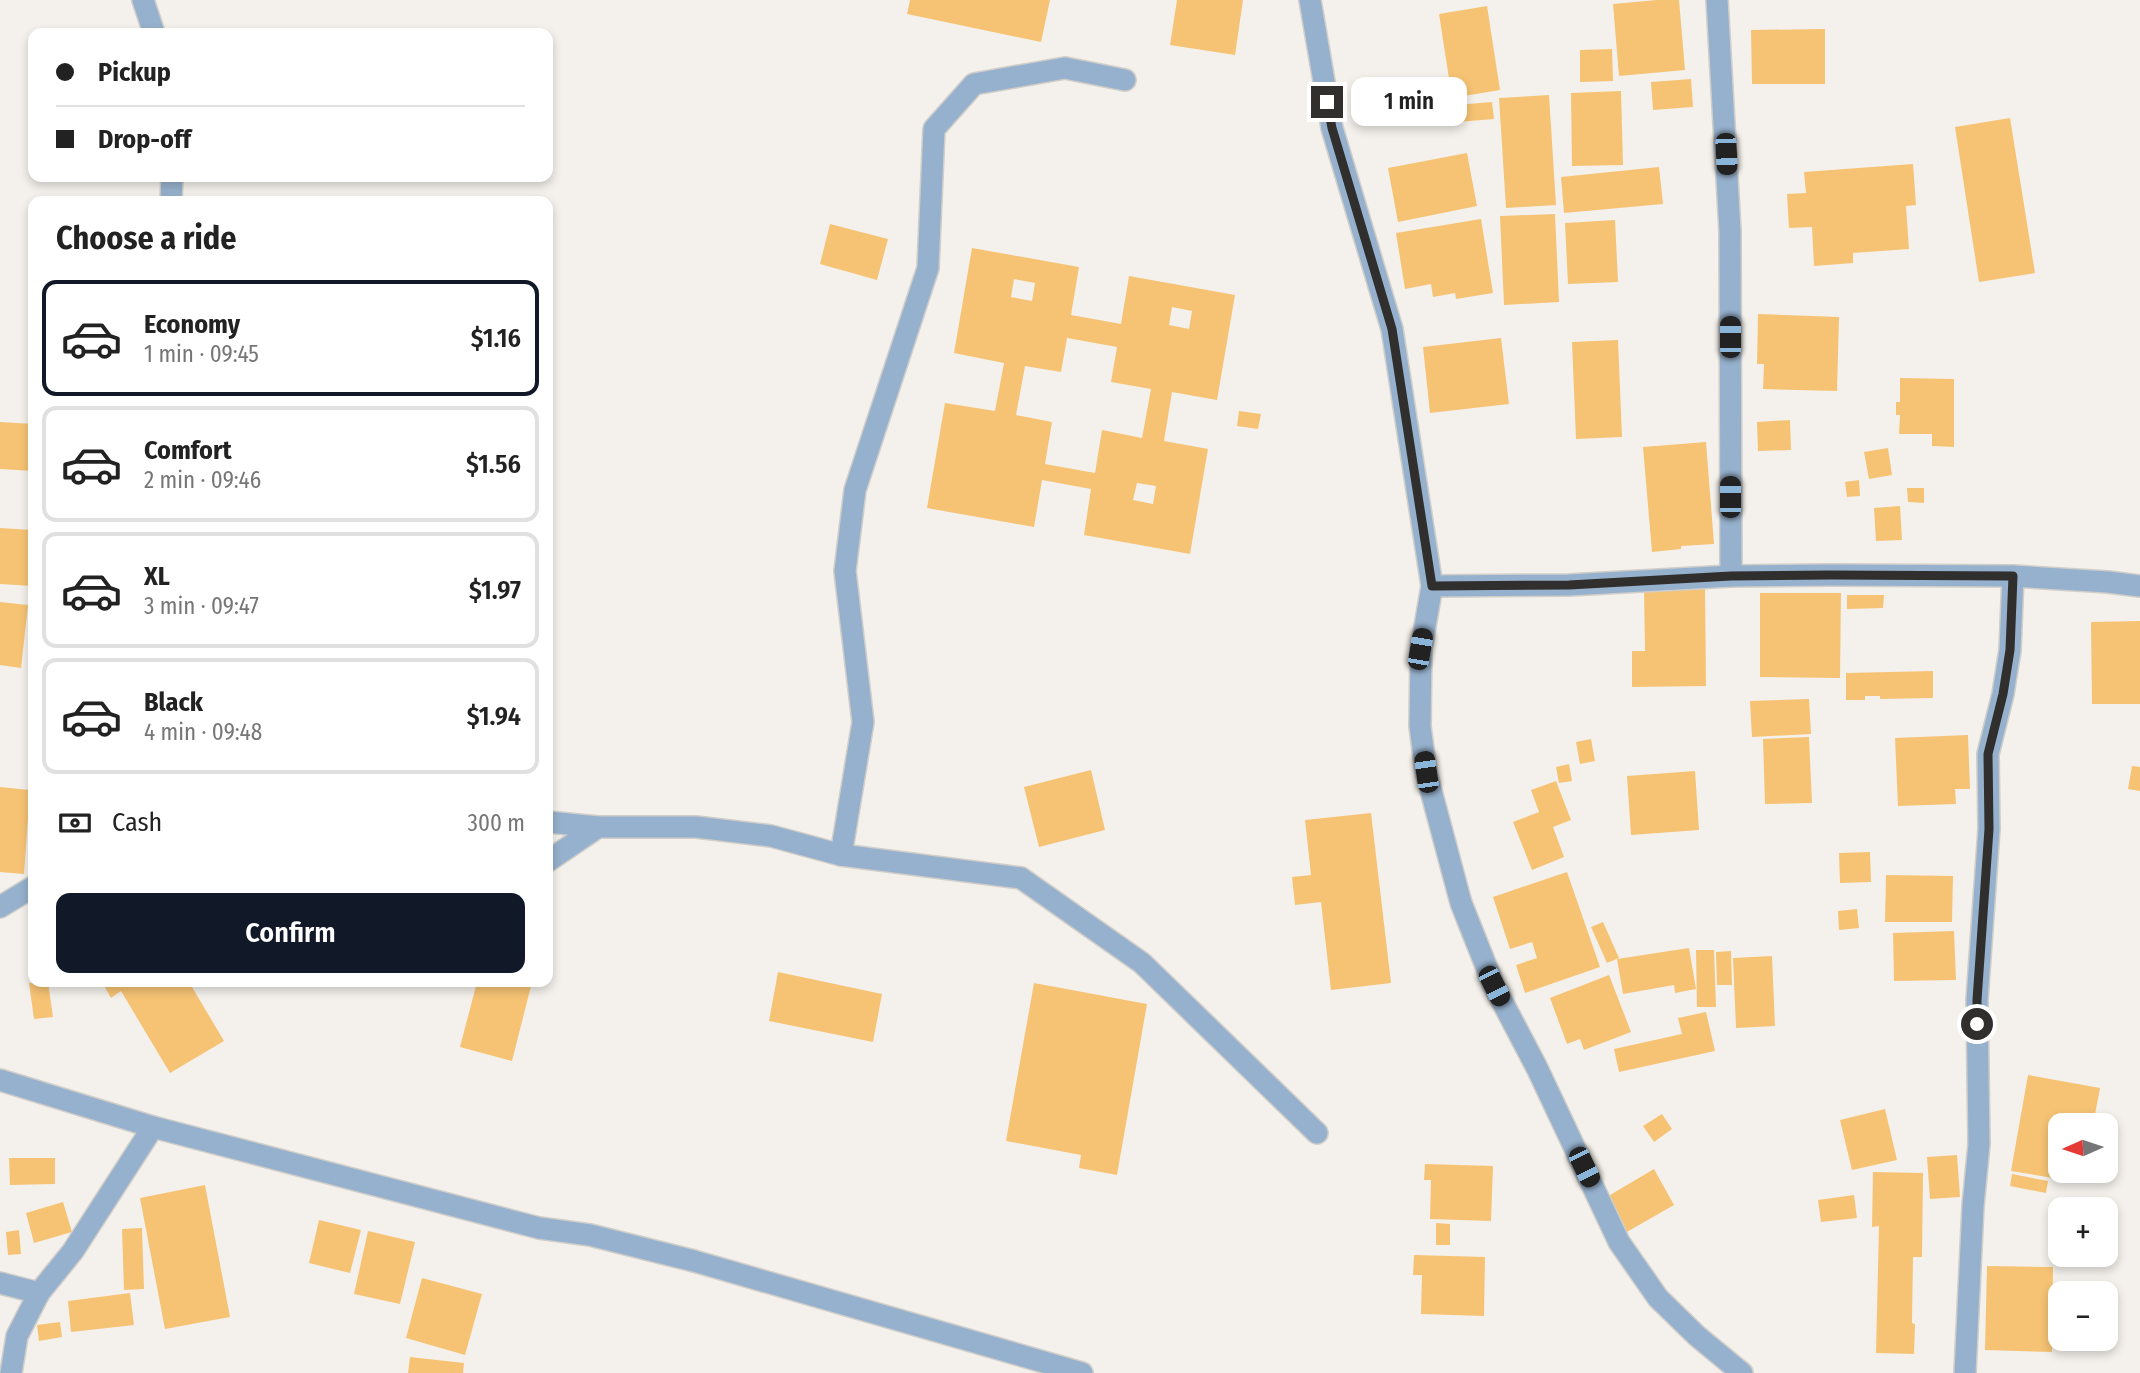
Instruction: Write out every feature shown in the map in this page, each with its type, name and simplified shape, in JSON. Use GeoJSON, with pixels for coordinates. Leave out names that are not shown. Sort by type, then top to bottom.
{"type":"FeatureCollection","features":[{"type":"Feature","properties":{"kind":"street"},"geometry":{"type":"LineString","coordinates":[[143,0],[152,28]]}},
{"type":"Feature","properties":{"kind":"street"},"geometry":{"type":"LineString","coordinates":[[1310,0],[1332,128],[1392,329],[1432,586],[1420,649],[1420,726],[1426,772],[1461,903],[1494,986],[1537,1068],[1619,1241],[1658,1298],[1697,1336],[1742,1373]]}},
{"type":"Feature","properties":{"kind":"street"},"geometry":{"type":"LineString","coordinates":[[1717,0],[1730,231],[1731,576]]}},
{"type":"Feature","properties":{"kind":"street"},"geometry":{"type":"LineString","coordinates":[[841,855],[863,722],[845,571],[855,490],[928,268],[934,129],[974,84],[1065,68],[1125,80]]}},
{"type":"Feature","properties":{"kind":"street"},"geometry":{"type":"LineString","coordinates":[[1432,586],[1569,585],[1731,576],[2013,576],[2140,586]]}},
{"type":"Feature","properties":{"kind":"street"},"geometry":{"type":"LineString","coordinates":[[1965,1373],[1973,1206],[1979,1144],[1977,1000],[1989,829],[1988,754],[2003,694],[2010,650],[2013,576]]}},
{"type":"Feature","properties":{"kind":"street"},"geometry":{"type":"LineString","coordinates":[[553,822],[598,827],[696,827],[771,836],[841,855],[1021,878],[1142,963],[1317,1133]]}},
{"type":"Feature","properties":{"kind":"street"},"geometry":{"type":"LineString","coordinates":[[553,858],[598,827]]}},
{"type":"Feature","properties":{"kind":"street"},"geometry":{"type":"LineString","coordinates":[[0,907],[28,890]]}},
{"type":"Feature","properties":{"kind":"street"},"geometry":{"type":"LineString","coordinates":[[0,1080],[153,1127],[539,1228],[590,1235],[694,1261],[1082,1373]]}},
{"type":"Feature","properties":{"kind":"street"},"geometry":{"type":"LineString","coordinates":[[11,1373],[17,1336],[39,1293],[74,1251],[153,1127]]}},
{"type":"Feature","properties":{"kind":"street"},"geometry":{"type":"LineString","coordinates":[[0,1283],[39,1293]]}},
{"type":"Feature","properties":{"kind":"building"},"geometry":{"type":"Polygon","coordinates":[[[910,0],[1050,0],[1041,42],[907,14],[910,0]]]}},
{"type":"Feature","properties":{"kind":"building"},"geometry":{"type":"Polygon","coordinates":[[[1177,0],[1243,0],[1235,55],[1170,45],[1177,0]]]}},
{"type":"Feature","properties":{"kind":"building"},"geometry":{"type":"Polygon","coordinates":[[[1679,0],[1685,70],[1619,76],[1613,4],[1679,0]]]}},
{"type":"Feature","properties":{"kind":"building"},"geometry":{"type":"Polygon","coordinates":[[[1487,6],[1500,90],[1452,98],[1439,14],[1487,6]]]}},
{"type":"Feature","properties":{"kind":"building"},"geometry":{"type":"Polygon","coordinates":[[[1825,29],[1825,84],[1752,84],[1751,30],[1825,29]]]}},
{"type":"Feature","properties":{"kind":"building"},"geometry":{"type":"Polygon","coordinates":[[[1612,49],[1613,81],[1580,82],[1580,50],[1612,49]]]}},
{"type":"Feature","properties":{"kind":"building"},"geometry":{"type":"Polygon","coordinates":[[[1691,79],[1693,107],[1653,110],[1651,82],[1691,79]]]}},
{"type":"Feature","properties":{"kind":"building"},"geometry":{"type":"Polygon","coordinates":[[[1621,91],[1623,165],[1572,166],[1571,93],[1621,91]]]}},
{"type":"Feature","properties":{"kind":"building"},"geometry":{"type":"Polygon","coordinates":[[[1549,95],[1556,205],[1506,208],[1499,98],[1549,95]]]}},
{"type":"Feature","properties":{"kind":"building"},"geometry":{"type":"Polygon","coordinates":[[[1492,102],[1494,119],[1445,123],[1444,106],[1492,102]]]}},
{"type":"Feature","properties":{"kind":"building"},"geometry":{"type":"Polygon","coordinates":[[[1428,110],[1430,122],[1408,125],[1406,113],[1428,110]]]}},
{"type":"Feature","properties":{"kind":"building"},"geometry":{"type":"Polygon","coordinates":[[[2010,118],[2035,273],[1979,282],[1955,127],[2010,118]]]}},
{"type":"Feature","properties":{"kind":"building"},"geometry":{"type":"Polygon","coordinates":[[[1467,153],[1477,206],[1398,222],[1388,168],[1467,153]]]}},
{"type":"Feature","properties":{"kind":"building"},"geometry":{"type":"Polygon","coordinates":[[[1913,164],[1916,205],[1906,206],[1909,249],[1853,253],[1853,263],[1814,266],[1812,227],[1789,228],[1787,194],[1806,193],[1804,172],[1913,164]]]}},
{"type":"Feature","properties":{"kind":"building"},"geometry":{"type":"Polygon","coordinates":[[[1659,167],[1663,204],[1564,213],[1561,177],[1659,167]]]}},
{"type":"Feature","properties":{"kind":"building"},"geometry":{"type":"Polygon","coordinates":[[[1555,214],[1559,302],[1504,305],[1500,216],[1555,214]]]}},
{"type":"Feature","properties":{"kind":"building"},"geometry":{"type":"Polygon","coordinates":[[[1481,219],[1493,293],[1456,299],[1455,293],[1433,297],[1431,284],[1405,289],[1396,233],[1481,219]]]}},
{"type":"Feature","properties":{"kind":"building"},"geometry":{"type":"Polygon","coordinates":[[[1615,220],[1618,282],[1568,284],[1565,223],[1615,220]]]}},
{"type":"Feature","properties":{"kind":"building"},"geometry":{"type":"Polygon","coordinates":[[[830,224],[888,239],[877,280],[820,264],[830,224]]]}},
{"type":"Feature","properties":{"kind":"building"},"geometry":{"type":"Polygon","coordinates":[[[972,248],[1079,267],[1071,315],[1121,324],[1129,276],[1235,295],[1217,400],[1172,392],[1164,441],[1208,449],[1190,554],[1084,535],[1091,489],[1042,480],[1034,527],[927,508],[945,403],[995,411],[1004,363],[954,353],[972,248]],[[1014,279],[1011,297],[1032,301],[1035,283],[1014,279]],[[1172,307],[1169,325],[1189,329],[1192,311],[1172,307]],[[1067,338],[1061,372],[1025,366],[1016,415],[1052,422],[1045,464],[1095,473],[1102,430],[1142,438],[1151,389],[1111,382],[1117,347],[1067,338]],[[1137,483],[1133,500],[1153,504],[1156,486],[1137,483]]]}},
{"type":"Feature","properties":{"kind":"building"},"geometry":{"type":"Polygon","coordinates":[[[1758,314],[1839,317],[1837,391],[1763,389],[1764,364],[1757,364],[1758,314]]]}},
{"type":"Feature","properties":{"kind":"building"},"geometry":{"type":"Polygon","coordinates":[[[1501,338],[1509,404],[1430,413],[1423,347],[1501,338]]]}},
{"type":"Feature","properties":{"kind":"building"},"geometry":{"type":"Polygon","coordinates":[[[1618,340],[1622,437],[1576,439],[1572,342],[1618,340]]]}},
{"type":"Feature","properties":{"kind":"building"},"geometry":{"type":"Polygon","coordinates":[[[1900,378],[1954,379],[1954,447],[1932,446],[1932,434],[1899,434],[1900,415],[1896,415],[1896,402],[1900,402],[1900,378]]]}},
{"type":"Feature","properties":{"kind":"building"},"geometry":{"type":"Polygon","coordinates":[[[1239,411],[1261,414],[1258,429],[1237,426],[1239,411]]]}},
{"type":"Feature","properties":{"kind":"building"},"geometry":{"type":"Polygon","coordinates":[[[1790,420],[1791,450],[1758,451],[1757,422],[1790,420]]]}},
{"type":"Feature","properties":{"kind":"building"},"geometry":{"type":"Polygon","coordinates":[[[0,422],[28,424],[28,471],[0,469],[0,422]]]}},
{"type":"Feature","properties":{"kind":"building"},"geometry":{"type":"Polygon","coordinates":[[[1706,442],[1714,544],[1681,546],[1681,549],[1652,552],[1643,447],[1706,442]]]}},
{"type":"Feature","properties":{"kind":"building"},"geometry":{"type":"Polygon","coordinates":[[[1888,448],[1892,475],[1869,479],[1864,452],[1888,448]]]}},
{"type":"Feature","properties":{"kind":"building"},"geometry":{"type":"Polygon","coordinates":[[[1859,480],[1860,496],[1847,497],[1845,482],[1859,480]]]}},
{"type":"Feature","properties":{"kind":"building"},"geometry":{"type":"Polygon","coordinates":[[[1907,488],[1924,488],[1924,503],[1908,502],[1907,488]]]}},
{"type":"Feature","properties":{"kind":"building"},"geometry":{"type":"Polygon","coordinates":[[[1900,506],[1902,540],[1876,541],[1874,508],[1900,506]]]}},
{"type":"Feature","properties":{"kind":"building"},"geometry":{"type":"Polygon","coordinates":[[[0,528],[28,530],[28,586],[0,584],[0,528]]]}},
{"type":"Feature","properties":{"kind":"building"},"geometry":{"type":"Polygon","coordinates":[[[1705,589],[1706,686],[1632,687],[1632,651],[1645,651],[1644,590],[1705,589]]]}},
{"type":"Feature","properties":{"kind":"building"},"geometry":{"type":"Polygon","coordinates":[[[1760,593],[1841,593],[1840,678],[1760,677],[1760,593]]]}},
{"type":"Feature","properties":{"kind":"building"},"geometry":{"type":"Polygon","coordinates":[[[1847,595],[1884,595],[1883,608],[1847,609],[1847,595]]]}},
{"type":"Feature","properties":{"kind":"building"},"geometry":{"type":"Polygon","coordinates":[[[0,602],[28,605],[21,668],[0,665],[0,602]]]}},
{"type":"Feature","properties":{"kind":"building"},"geometry":{"type":"Polygon","coordinates":[[[2140,621],[2140,704],[2092,704],[2091,622],[2140,621]]]}},
{"type":"Feature","properties":{"kind":"building"},"geometry":{"type":"Polygon","coordinates":[[[1933,671],[1933,698],[1880,699],[1880,696],[1865,696],[1865,700],[1846,700],[1846,673],[1933,671]]]}},
{"type":"Feature","properties":{"kind":"building"},"geometry":{"type":"Polygon","coordinates":[[[1809,699],[1811,734],[1752,737],[1750,701],[1809,699]]]}},
{"type":"Feature","properties":{"kind":"building"},"geometry":{"type":"Polygon","coordinates":[[[1968,735],[1970,789],[1955,789],[1956,804],[1898,806],[1895,738],[1968,735]]]}},
{"type":"Feature","properties":{"kind":"building"},"geometry":{"type":"Polygon","coordinates":[[[1809,737],[1812,803],[1765,804],[1763,739],[1809,737]]]}},
{"type":"Feature","properties":{"kind":"building"},"geometry":{"type":"Polygon","coordinates":[[[1591,739],[1595,761],[1580,764],[1576,742],[1591,739]]]}},
{"type":"Feature","properties":{"kind":"building"},"geometry":{"type":"Polygon","coordinates":[[[1569,764],[1572,781],[1559,783],[1556,767],[1569,764]]]}},
{"type":"Feature","properties":{"kind":"building"},"geometry":{"type":"Polygon","coordinates":[[[2132,766],[2140,767],[2140,791],[2128,789],[2132,766]]]}},
{"type":"Feature","properties":{"kind":"building"},"geometry":{"type":"Polygon","coordinates":[[[1091,770],[1105,830],[1039,847],[1024,787],[1091,770]]]}},
{"type":"Feature","properties":{"kind":"building"},"geometry":{"type":"Polygon","coordinates":[[[1695,771],[1699,830],[1631,835],[1627,776],[1695,771]]]}},
{"type":"Feature","properties":{"kind":"building"},"geometry":{"type":"Polygon","coordinates":[[[1556,781],[1571,820],[1553,827],[1564,857],[1532,870],[1513,822],[1539,812],[1531,790],[1556,781]]]}},
{"type":"Feature","properties":{"kind":"building"},"geometry":{"type":"Polygon","coordinates":[[[0,787],[28,790],[24,874],[0,872],[0,787]]]}},
{"type":"Feature","properties":{"kind":"building"},"geometry":{"type":"Polygon","coordinates":[[[1371,813],[1391,983],[1331,990],[1321,902],[1295,905],[1292,877],[1311,875],[1305,820],[1371,813]]]}},
{"type":"Feature","properties":{"kind":"building"},"geometry":{"type":"Polygon","coordinates":[[[1870,852],[1871,882],[1840,883],[1839,853],[1870,852]]]}},
{"type":"Feature","properties":{"kind":"building"},"geometry":{"type":"Polygon","coordinates":[[[1567,872],[1600,967],[1525,993],[1516,965],[1537,958],[1532,942],[1510,949],[1493,897],[1567,872]]]}},
{"type":"Feature","properties":{"kind":"building"},"geometry":{"type":"Polygon","coordinates":[[[1886,875],[1953,876],[1952,922],[1885,922],[1886,875]]]}},
{"type":"Feature","properties":{"kind":"building"},"geometry":{"type":"Polygon","coordinates":[[[1857,909],[1859,928],[1839,930],[1838,911],[1857,909]]]}},
{"type":"Feature","properties":{"kind":"building"},"geometry":{"type":"Polygon","coordinates":[[[1603,922],[1619,958],[1607,963],[1591,927],[1603,922]]]}},
{"type":"Feature","properties":{"kind":"building"},"geometry":{"type":"Polygon","coordinates":[[[1954,931],[1956,980],[1894,981],[1893,933],[1954,931]]]}},
{"type":"Feature","properties":{"kind":"building"},"geometry":{"type":"Polygon","coordinates":[[[1689,948],[1696,989],[1675,993],[1674,985],[1623,994],[1617,959],[1689,948]]]}},
{"type":"Feature","properties":{"kind":"building"},"geometry":{"type":"Polygon","coordinates":[[[1696,950],[1714,950],[1716,1007],[1697,1007],[1696,950]]]}},
{"type":"Feature","properties":{"kind":"building"},"geometry":{"type":"Polygon","coordinates":[[[1731,951],[1732,985],[1717,985],[1716,952],[1731,951]]]}},
{"type":"Feature","properties":{"kind":"building"},"geometry":{"type":"Polygon","coordinates":[[[1772,956],[1775,1026],[1736,1028],[1733,958],[1772,956]]]}},
{"type":"Feature","properties":{"kind":"building"},"geometry":{"type":"Polygon","coordinates":[[[778,972],[882,994],[873,1042],[769,1021],[778,972]]]}},
{"type":"Feature","properties":{"kind":"building"},"geometry":{"type":"Polygon","coordinates":[[[1609,975],[1631,1032],[1584,1050],[1580,1039],[1567,1044],[1550,998],[1609,975]]]}},
{"type":"Feature","properties":{"kind":"building"},"geometry":{"type":"Polygon","coordinates":[[[1034,983],[1147,1004],[1117,1175],[1079,1168],[1081,1155],[1006,1141],[1034,983]]]}},
{"type":"Feature","properties":{"kind":"building"},"geometry":{"type":"Polygon","coordinates":[[[30,987],[49,987],[53,1017],[34,1019],[30,987]]]}},
{"type":"Feature","properties":{"kind":"building"},"geometry":{"type":"Polygon","coordinates":[[[105,987],[192,987],[224,1041],[170,1073],[121,991],[111,998],[105,987]]]}},
{"type":"Feature","properties":{"kind":"building"},"geometry":{"type":"Polygon","coordinates":[[[476,987],[531,987],[512,1061],[460,1047],[476,987]]]}},
{"type":"Feature","properties":{"kind":"building"},"geometry":{"type":"Polygon","coordinates":[[[1706,1012],[1715,1051],[1619,1072],[1614,1049],[1682,1034],[1678,1018],[1706,1012]]]}},
{"type":"Feature","properties":{"kind":"building"},"geometry":{"type":"Polygon","coordinates":[[[2028,1075],[2100,1088],[2095,1113],[2048,1113],[2048,1177],[2011,1171],[2028,1075]]]}},
{"type":"Feature","properties":{"kind":"building"},"geometry":{"type":"Polygon","coordinates":[[[1885,1109],[1897,1160],[1852,1170],[1840,1120],[1885,1109]]]}},
{"type":"Feature","properties":{"kind":"building"},"geometry":{"type":"Polygon","coordinates":[[[1662,1114],[1672,1129],[1654,1142],[1643,1126],[1662,1114]]]}},
{"type":"Feature","properties":{"kind":"building"},"geometry":{"type":"Polygon","coordinates":[[[1957,1155],[1960,1197],[1930,1199],[1927,1157],[1957,1155]]]}},
{"type":"Feature","properties":{"kind":"building"},"geometry":{"type":"Polygon","coordinates":[[[9,1158],[55,1158],[55,1184],[10,1185],[9,1158]]]}},
{"type":"Feature","properties":{"kind":"building"},"geometry":{"type":"Polygon","coordinates":[[[1425,1164],[1493,1166],[1491,1221],[1430,1219],[1431,1180],[1424,1180],[1425,1164]]]}},
{"type":"Feature","properties":{"kind":"building"},"geometry":{"type":"Polygon","coordinates":[[[1654,1169],[1674,1205],[1625,1233],[1605,1198],[1654,1169]]]}},
{"type":"Feature","properties":{"kind":"building"},"geometry":{"type":"Polygon","coordinates":[[[1873,1172],[1923,1173],[1922,1257],[1913,1257],[1914,1354],[1876,1353],[1879,1226],[1872,1227],[1873,1172]]]}},
{"type":"Feature","properties":{"kind":"building"},"geometry":{"type":"Polygon","coordinates":[[[2012,1174],[2048,1181],[2046,1193],[2010,1186],[2012,1174]]]}},
{"type":"Feature","properties":{"kind":"building"},"geometry":{"type":"Polygon","coordinates":[[[205,1185],[230,1317],[165,1329],[140,1198],[205,1185]]]}},
{"type":"Feature","properties":{"kind":"building"},"geometry":{"type":"Polygon","coordinates":[[[1854,1195],[1857,1218],[1821,1222],[1818,1200],[1854,1195]]]}},
{"type":"Feature","properties":{"kind":"building"},"geometry":{"type":"Polygon","coordinates":[[[63,1202],[72,1232],[34,1243],[26,1213],[63,1202]]]}},
{"type":"Feature","properties":{"kind":"building"},"geometry":{"type":"Polygon","coordinates":[[[319,1220],[361,1230],[350,1273],[309,1263],[319,1220]]]}},
{"type":"Feature","properties":{"kind":"building"},"geometry":{"type":"Polygon","coordinates":[[[1436,1223],[1450,1224],[1450,1245],[1436,1245],[1436,1223]]]}},
{"type":"Feature","properties":{"kind":"building"},"geometry":{"type":"Polygon","coordinates":[[[142,1228],[144,1289],[124,1290],[122,1229],[142,1228]]]}},
{"type":"Feature","properties":{"kind":"building"},"geometry":{"type":"Polygon","coordinates":[[[19,1230],[21,1254],[8,1255],[6,1232],[19,1230]]]}},
{"type":"Feature","properties":{"kind":"building"},"geometry":{"type":"Polygon","coordinates":[[[368,1231],[415,1242],[400,1304],[354,1294],[368,1231]]]}},
{"type":"Feature","properties":{"kind":"building"},"geometry":{"type":"Polygon","coordinates":[[[1414,1255],[1485,1257],[1484,1316],[1421,1314],[1422,1275],[1413,1275],[1414,1255]]]}},
{"type":"Feature","properties":{"kind":"building"},"geometry":{"type":"Polygon","coordinates":[[[1987,1266],[2053,1267],[2053,1281],[2048,1281],[2048,1351],[2052,1352],[1985,1350],[1987,1266]]]}},
{"type":"Feature","properties":{"kind":"building"},"geometry":{"type":"Polygon","coordinates":[[[422,1278],[482,1294],[465,1355],[406,1338],[422,1278]]]}},
{"type":"Feature","properties":{"kind":"building"},"geometry":{"type":"Polygon","coordinates":[[[130,1293],[134,1325],[71,1332],[68,1301],[130,1293]]]}},
{"type":"Feature","properties":{"kind":"building"},"geometry":{"type":"Polygon","coordinates":[[[60,1322],[62,1337],[39,1341],[37,1325],[60,1322]]]}},
{"type":"Feature","properties":{"kind":"building"},"geometry":{"type":"Polygon","coordinates":[[[410,1357],[464,1363],[463,1373],[408,1373],[410,1357]]]}},
{"type":"Feature","properties":{"kind":"route"},"geometry":{"type":"LineString","coordinates":[[1327,102],[1332,128],[1392,329],[1432,586],[1569,585],[1731,576],[2013,576],[2010,650],[2003,694],[1988,754],[1989,829],[1977,1024]]}}]}
